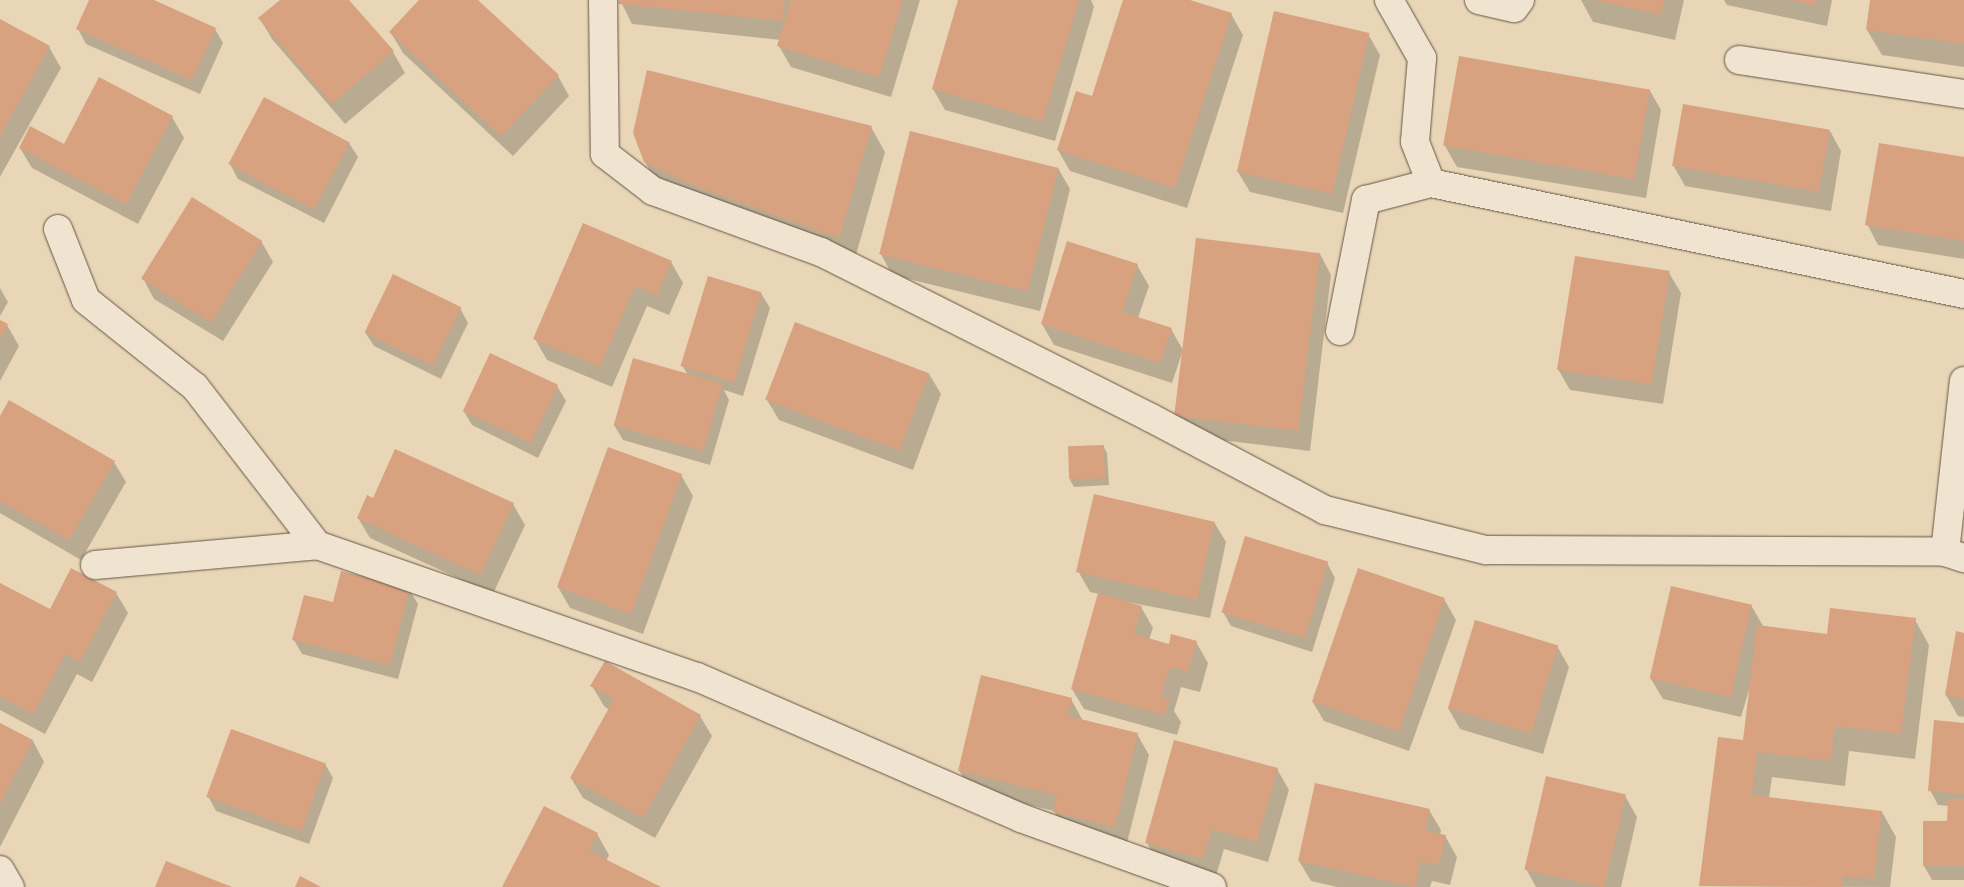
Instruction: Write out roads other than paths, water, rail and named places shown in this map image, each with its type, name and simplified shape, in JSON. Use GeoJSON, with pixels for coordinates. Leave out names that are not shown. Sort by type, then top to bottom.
{"type":"FeatureCollection","features":[{"type":"Feature","properties":{"kind":"street"},"geometry":{"type":"LineString","coordinates":[[602,0],[605,154],[652,191],[821,252],[1151,418],[1325,510],[1486,550],[1954,555],[1964,381]]}},
{"type":"Feature","properties":{"kind":"street"},"geometry":{"type":"LineString","coordinates":[[1389,0],[1422,58],[1415,142],[1431,182]]}},
{"type":"Feature","properties":{"kind":"street"},"geometry":{"type":"LineString","coordinates":[[1479,0],[1514,8],[1520,0]]}},
{"type":"Feature","properties":{"kind":"street"},"geometry":{"type":"LineString","coordinates":[[1739,60],[1964,94]]}},
{"type":"Feature","properties":{"kind":"street"},"geometry":{"type":"LineString","coordinates":[[1340,331],[1366,200],[1431,182],[1964,294]]}},
{"type":"Feature","properties":{"kind":"street"},"geometry":{"type":"LineString","coordinates":[[58,229],[86,300],[195,387],[317,545]]}},
{"type":"Feature","properties":{"kind":"street"},"geometry":{"type":"LineString","coordinates":[[95,565],[317,545],[697,676],[1020,818],[1212,887]]}},
{"type":"Feature","properties":{"kind":"street"},"geometry":{"type":"LineString","coordinates":[[0,870],[10,887]]}}]}
